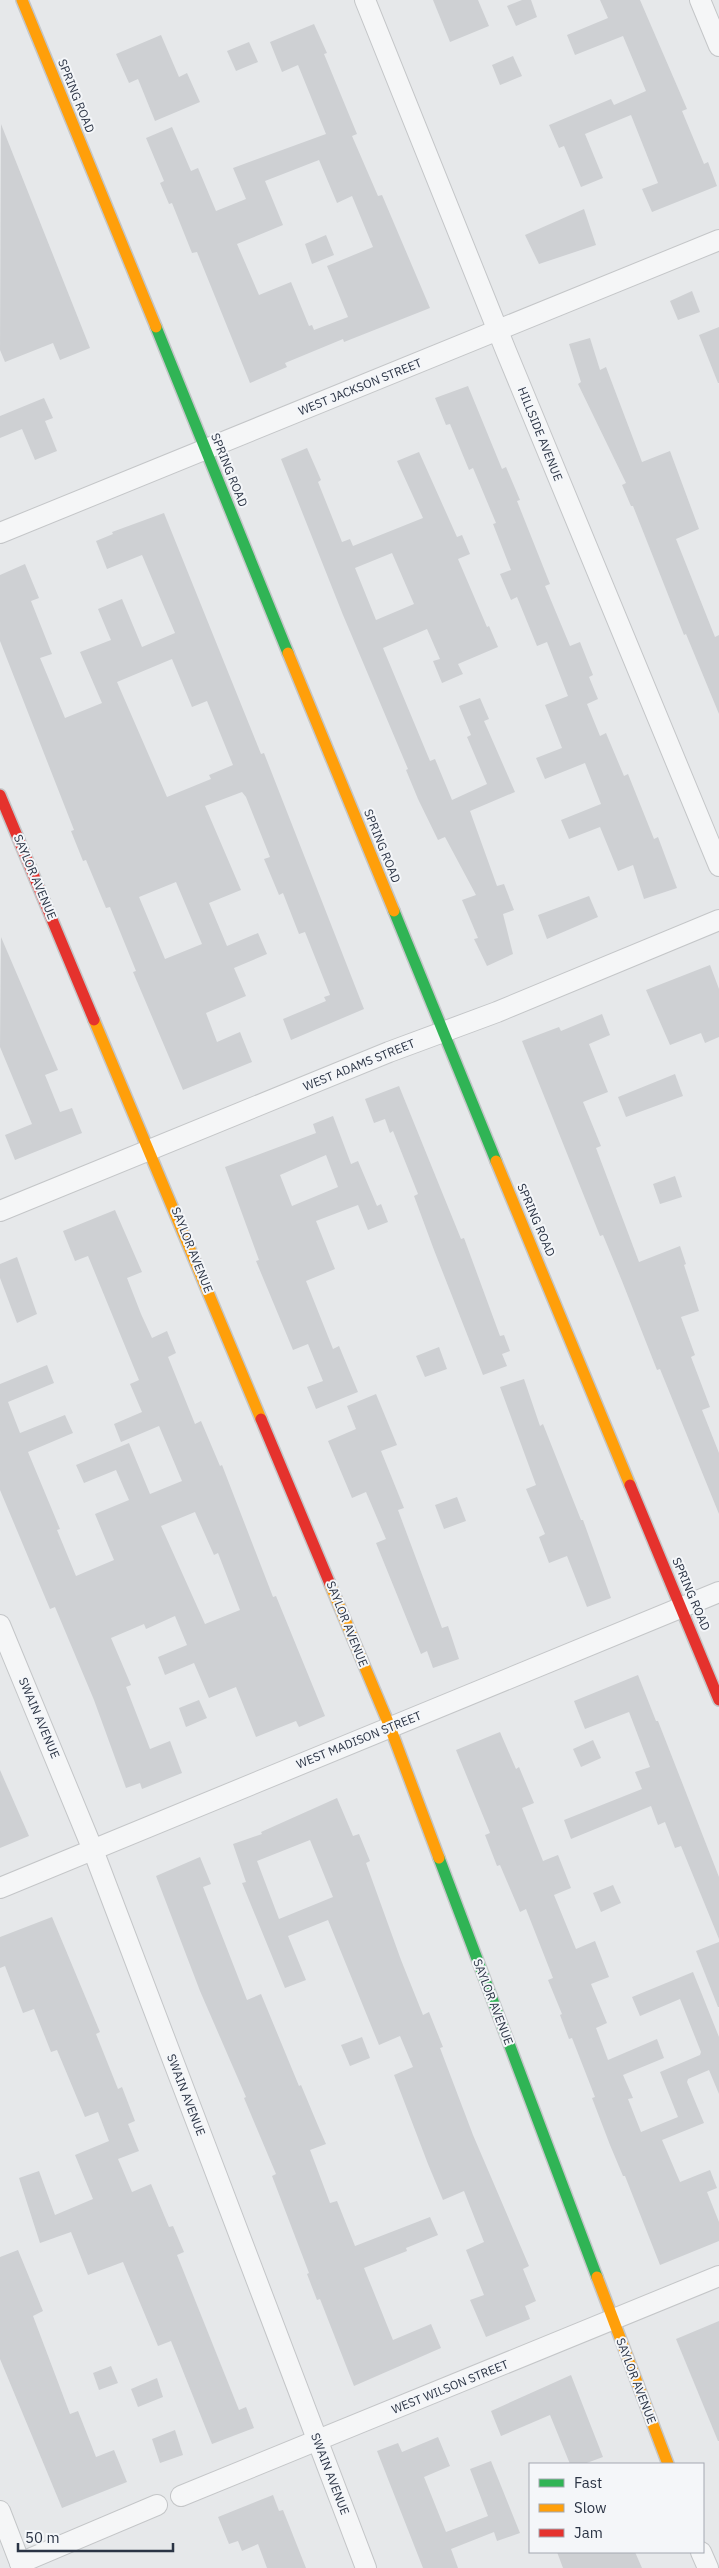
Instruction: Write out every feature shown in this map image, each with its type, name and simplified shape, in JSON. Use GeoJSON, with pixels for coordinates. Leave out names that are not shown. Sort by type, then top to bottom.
{"type":"FeatureCollection","features":[{"type":"Feature","properties":{"kind":"street","name":"SPRING ROAD"},"geometry":{"type":"LineString","coordinates":[[22,0],[443,1032],[719,1700]]}},
{"type":"Feature","properties":{"kind":"street","name":"HILLSIDE AVENUE"},"geometry":{"type":"LineString","coordinates":[[365,0],[498,332],[719,866]]}},
{"type":"Feature","properties":{"kind":"street"},"geometry":{"type":"LineString","coordinates":[[700,0],[719,46]]}},
{"type":"Feature","properties":{"kind":"street","name":"WEST JACKSON STREET"},"geometry":{"type":"LineString","coordinates":[[0,533],[206,448],[498,332],[719,240]]}},
{"type":"Feature","properties":{"kind":"street","name":"SAYLOR AVENUE"},"geometry":{"type":"LineString","coordinates":[[0,795],[390,1727],[668,2463]]}},
{"type":"Feature","properties":{"kind":"street","name":"WEST ADAMS STREET"},"geometry":{"type":"LineString","coordinates":[[0,1211],[443,1032],[497,1012],[719,920]]}},
{"type":"Feature","properties":{"kind":"street","name":"WEST MADISON STREET"},"geometry":{"type":"LineString","coordinates":[[0,1888],[719,1592]]}},
{"type":"Feature","properties":{"kind":"street","name":"SWAIN AVENUE"},"geometry":{"type":"LineString","coordinates":[[0,1626],[93,1850],[366,2568]]}},
{"type":"Feature","properties":{"kind":"street","name":"WEST WILSON STREET"},"geometry":{"type":"LineString","coordinates":[[181,2496],[719,2276]]}},
{"type":"Feature","properties":{"kind":"street"},"geometry":{"type":"LineString","coordinates":[[0,2511],[21,2566],[157,2505]]}},
{"type":"Feature","properties":{"kind":"street"},"geometry":{"type":"LineString","coordinates":[[701,2553],[708,2568]]}},
{"type":"Feature","properties":{"kind":"building"},"geometry":{"type":"Polygon","coordinates":[[[433,0],[478,0],[489,26],[450,42],[433,0]]]}},
{"type":"Feature","properties":{"kind":"building"},"geometry":{"type":"Polygon","coordinates":[[[522,0],[531,0],[537,17],[516,26],[507,6],[522,0]]]}},
{"type":"Feature","properties":{"kind":"building"},"geometry":{"type":"Polygon","coordinates":[[[600,0],[640,0],[687,109],[682,111],[704,164],[708,162],[717,186],[652,212],[642,189],[658,183],[631,115],[585,134],[603,178],[581,187],[564,146],[559,148],[549,125],[611,99],[614,105],[646,91],[623,36],[575,55],[567,35],[608,18],[600,0]]]}},
{"type":"Feature","properties":{"kind":"building"},"geometry":{"type":"Polygon","coordinates":[[[314,24],[327,53],[324,54],[357,134],[352,136],[378,196],[382,195],[430,308],[344,342],[343,339],[285,363],[287,367],[250,383],[197,252],[192,253],[172,203],[169,204],[160,183],[164,181],[146,138],[172,127],[191,171],[198,168],[216,211],[246,199],[233,168],[326,134],[298,65],[282,72],[270,42],[314,24]],[[319,160],[265,181],[283,225],[237,244],[259,295],[291,282],[309,326],[312,325],[314,330],[348,317],[327,266],[373,247],[352,196],[337,203],[319,160]]]}},
{"type":"Feature","properties":{"kind":"building"},"geometry":{"type":"Polygon","coordinates":[[[161,35],[179,77],[187,73],[200,102],[155,121],[138,79],[129,83],[116,54],[161,35]]]}},
{"type":"Feature","properties":{"kind":"building"},"geometry":{"type":"Polygon","coordinates":[[[249,42],[258,62],[236,71],[227,51],[249,42]]]}},
{"type":"Feature","properties":{"kind":"building"},"geometry":{"type":"Polygon","coordinates":[[[513,56],[522,76],[500,85],[492,65],[513,56]]]}},
{"type":"Feature","properties":{"kind":"building"},"geometry":{"type":"Polygon","coordinates":[[[1,124],[90,348],[60,360],[53,343],[5,362],[0,350],[1,124]]]}},
{"type":"Feature","properties":{"kind":"building"},"geometry":{"type":"Polygon","coordinates":[[[584,209],[596,245],[539,264],[525,235],[584,209]]]}},
{"type":"Feature","properties":{"kind":"building"},"geometry":{"type":"Polygon","coordinates":[[[326,235],[334,255],[312,264],[305,244],[326,235]]]}},
{"type":"Feature","properties":{"kind":"building"},"geometry":{"type":"Polygon","coordinates":[[[692,291],[700,312],[678,320],[670,301],[692,291]]]}},
{"type":"Feature","properties":{"kind":"building"},"geometry":{"type":"Polygon","coordinates":[[[719,327],[719,383],[718,383],[699,335],[719,327]]]}},
{"type":"Feature","properties":{"kind":"building"},"geometry":{"type":"Polygon","coordinates":[[[590,338],[600,370],[606,367],[642,462],[670,451],[699,529],[676,539],[715,637],[719,635],[719,714],[686,634],[684,635],[633,506],[631,506],[622,485],[626,483],[578,384],[581,382],[569,344],[590,338]]]}},
{"type":"Feature","properties":{"kind":"building"},"geometry":{"type":"Polygon","coordinates":[[[468,386],[502,469],[506,467],[520,500],[517,501],[550,584],[545,586],[570,646],[580,642],[593,675],[589,677],[598,699],[587,704],[600,736],[606,733],[624,776],[628,774],[654,839],[658,837],[677,888],[644,899],[633,865],[618,871],[600,827],[569,839],[561,820],[601,804],[585,763],[545,779],[536,758],[562,748],[545,705],[568,696],[547,642],[537,646],[517,597],[511,600],[500,574],[511,570],[493,524],[496,523],[473,468],[469,470],[450,424],[446,425],[435,398],[468,386]]]}},
{"type":"Feature","properties":{"kind":"building"},"geometry":{"type":"Polygon","coordinates":[[[44,398],[53,418],[45,421],[57,451],[35,460],[22,429],[0,438],[0,416],[44,398]]]}},
{"type":"Feature","properties":{"kind":"building"},"geometry":{"type":"Polygon","coordinates":[[[307,448],[321,480],[318,482],[342,542],[350,539],[353,546],[423,518],[397,461],[419,452],[457,537],[462,535],[470,554],[458,559],[487,627],[489,626],[498,647],[458,664],[463,674],[442,683],[433,661],[440,659],[427,629],[383,648],[430,761],[435,759],[452,800],[487,784],[467,737],[471,735],[459,706],[480,698],[489,719],[484,721],[515,792],[470,811],[497,886],[504,884],[514,910],[503,914],[513,954],[487,966],[474,939],[478,938],[462,900],[476,895],[445,837],[438,840],[418,799],[406,770],[408,769],[343,615],[281,459],[307,448]],[[392,553],[355,568],[376,620],[414,604],[392,553]]]}},
{"type":"Feature","properties":{"kind":"building"},"geometry":{"type":"Polygon","coordinates":[[[164,513],[261,754],[264,753],[364,1009],[291,1040],[283,1019],[326,1001],[324,997],[330,995],[305,932],[299,934],[283,893],[279,895],[264,859],[270,857],[246,797],[242,792],[205,806],[241,890],[209,903],[227,946],[258,933],[267,954],[234,968],[246,996],[206,1013],[217,1042],[240,1032],[252,1062],[183,1090],[133,972],[136,971],[110,907],[106,908],[86,860],[83,861],[71,831],[74,830],[0,641],[0,575],[25,564],[39,598],[31,601],[52,654],[40,658],[65,718],[102,703],[80,652],[111,640],[98,609],[122,599],[142,647],[175,633],[142,555],[107,569],[96,541],[113,534],[112,532],[164,513]],[[172,659],[117,682],[167,797],[211,779],[209,775],[233,765],[207,701],[192,707],[172,659]],[[176,882],[139,897],[165,959],[202,944],[176,882]]]}},
{"type":"Feature","properties":{"kind":"building"},"geometry":{"type":"Polygon","coordinates":[[[589,896],[598,917],[547,939],[538,915],[589,896]]]}},
{"type":"Feature","properties":{"kind":"building"},"geometry":{"type":"Polygon","coordinates":[[[1,937],[58,1070],[45,1075],[60,1112],[72,1108],[82,1133],[15,1160],[5,1135],[32,1124],[0,1047],[1,937]]]}},
{"type":"Feature","properties":{"kind":"building"},"geometry":{"type":"Polygon","coordinates":[[[710,965],[719,989],[719,1037],[705,1043],[701,1033],[670,1045],[646,990],[710,965]]]}},
{"type":"Feature","properties":{"kind":"building"},"geometry":{"type":"Polygon","coordinates":[[[602,1014],[610,1035],[589,1044],[608,1092],[583,1102],[601,1146],[596,1148],[639,1262],[680,1246],[686,1264],[684,1265],[699,1311],[681,1317],[695,1355],[691,1357],[710,1407],[702,1410],[719,1453],[719,1514],[660,1369],[657,1370],[603,1235],[600,1236],[522,1041],[559,1027],[561,1031],[602,1014]]]}},
{"type":"Feature","properties":{"kind":"building"},"geometry":{"type":"Polygon","coordinates":[[[675,1074],[683,1096],[626,1117],[618,1097],[675,1074]]]}},
{"type":"Feature","properties":{"kind":"building"},"geometry":{"type":"Polygon","coordinates":[[[399,1086],[461,1239],[464,1238],[500,1336],[504,1335],[510,1351],[502,1354],[507,1366],[483,1375],[414,1196],[418,1194],[393,1131],[390,1133],[385,1119],[374,1123],[365,1099],[399,1086]]]}},
{"type":"Feature","properties":{"kind":"building"},"geometry":{"type":"Polygon","coordinates":[[[333,1116],[351,1164],[358,1161],[377,1206],[381,1204],[388,1222],[368,1230],[358,1205],[316,1221],[335,1269],[306,1281],[333,1349],[339,1346],[358,1392],[316,1409],[307,1387],[323,1381],[308,1344],[293,1350],[256,1261],[259,1260],[225,1167],[316,1133],[313,1124],[333,1116]],[[326,1155],[280,1175],[292,1206],[338,1187],[326,1155]]]}},
{"type":"Feature","properties":{"kind":"building"},"geometry":{"type":"Polygon","coordinates":[[[675,1176],[682,1197],[660,1204],[653,1184],[675,1176]]]}},
{"type":"Feature","properties":{"kind":"building"},"geometry":{"type":"Polygon","coordinates":[[[115,1210],[142,1272],[127,1278],[141,1314],[152,1338],[167,1331],[176,1353],[168,1357],[195,1424],[201,1421],[220,1466],[222,1465],[273,1597],[276,1596],[325,1716],[299,1727],[296,1721],[256,1737],[236,1687],[209,1698],[194,1663],[165,1675],[158,1657],[187,1645],[175,1616],[146,1629],[144,1624],[111,1638],[131,1685],[126,1687],[150,1749],[170,1741],[182,1773],[142,1789],[140,1783],[126,1788],[94,1700],[55,1607],[50,1609],[0,1490],[0,1384],[47,1365],[54,1383],[8,1402],[20,1433],[65,1415],[73,1433],[28,1452],[60,1529],[57,1530],[76,1576],[114,1560],[95,1514],[129,1500],[116,1470],[84,1483],[76,1465],[129,1443],[150,1494],[182,1481],[159,1426],[121,1442],[114,1424],[142,1412],[130,1384],[139,1380],[88,1256],[75,1261],[63,1231],[115,1210]],[[195,1512],[161,1526],[205,1624],[240,1610],[218,1553],[214,1555],[195,1512]]]}},
{"type":"Feature","properties":{"kind":"building"},"geometry":{"type":"Polygon","coordinates":[[[17,1257],[37,1314],[17,1323],[0,1278],[0,1264],[17,1257]]]}},
{"type":"Feature","properties":{"kind":"building"},"geometry":{"type":"Polygon","coordinates":[[[439,1347],[447,1369],[425,1377],[416,1356],[439,1347]]]}},
{"type":"Feature","properties":{"kind":"building"},"geometry":{"type":"Polygon","coordinates":[[[524,1379],[540,1426],[543,1424],[581,1520],[583,1520],[611,1598],[587,1607],[567,1556],[549,1563],[539,1537],[545,1534],[526,1489],[536,1485],[500,1387],[524,1379]]]}},
{"type":"Feature","properties":{"kind":"building"},"geometry":{"type":"Polygon","coordinates":[[[376,1394],[397,1445],[381,1451],[404,1508],[398,1510],[442,1628],[448,1626],[459,1659],[433,1668],[427,1651],[421,1654],[376,1543],[386,1539],[366,1492],[352,1498],[328,1441],[356,1429],[347,1406],[376,1394]]]}},
{"type":"Feature","properties":{"kind":"building"},"geometry":{"type":"Polygon","coordinates":[[[457,1497],[466,1521],[444,1529],[435,1505],[457,1497]]]}},
{"type":"Feature","properties":{"kind":"building"},"geometry":{"type":"Polygon","coordinates":[[[638,1675],[719,1877],[719,1939],[681,1846],[675,1848],[665,1822],[658,1825],[651,1806],[571,1839],[564,1820],[642,1789],[635,1772],[650,1767],[629,1712],[585,1729],[574,1701],[638,1675]]]}},
{"type":"Feature","properties":{"kind":"building"},"geometry":{"type":"Polygon","coordinates":[[[199,1700],[207,1718],[186,1727],[179,1708],[199,1700]]]}},
{"type":"Feature","properties":{"kind":"building"},"geometry":{"type":"Polygon","coordinates":[[[500,1732],[516,1769],[519,1767],[534,1803],[522,1808],[543,1861],[558,1855],[571,1888],[554,1895],[576,1949],[595,1941],[609,1977],[591,1984],[607,2023],[596,2028],[608,2060],[657,2039],[664,2058],[623,2075],[633,2098],[628,2099],[641,2132],[678,2117],[660,2072],[700,2055],[701,2052],[680,1999],[640,2016],[632,1997],[693,1972],[719,2037],[719,2094],[709,2070],[688,2079],[687,2082],[704,2123],[662,2140],[680,2182],[710,2170],[717,2188],[707,2192],[719,2222],[719,2241],[660,2265],[625,2176],[623,2176],[610,2145],[592,2098],[595,2097],[572,2038],[569,2039],[560,2015],[562,2014],[548,1980],[553,1978],[526,1909],[520,1912],[500,1865],[497,1866],[485,1835],[490,1833],[456,1750],[500,1732]]]}},
{"type":"Feature","properties":{"kind":"building"},"geometry":{"type":"Polygon","coordinates":[[[593,1740],[601,1758],[581,1767],[573,1749],[593,1740]]]}},
{"type":"Feature","properties":{"kind":"building"},"geometry":{"type":"Polygon","coordinates":[[[0,1770],[29,1836],[0,1848],[0,1770]]]}},
{"type":"Feature","properties":{"kind":"building"},"geometry":{"type":"Polygon","coordinates":[[[337,1798],[353,1836],[359,1834],[370,1861],[366,1863],[401,1960],[423,2015],[429,2012],[443,2047],[440,2048],[473,2135],[529,2266],[523,2269],[536,2301],[525,2306],[530,2319],[486,2337],[470,2300],[484,2295],[466,2250],[484,2242],[464,2191],[443,2200],[394,2075],[413,2067],[400,2036],[379,2045],[328,1920],[288,1936],[306,1980],[285,1988],[242,1883],[246,1882],[233,1844],[262,1834],[261,1832],[337,1798]],[[310,1840],[257,1861],[279,1919],[333,1897],[310,1840]]]}},
{"type":"Feature","properties":{"kind":"building"},"geometry":{"type":"Polygon","coordinates":[[[200,1857],[211,1884],[203,1887],[247,2000],[261,1994],[299,2086],[301,2085],[326,2144],[310,2150],[330,2203],[337,2201],[355,2246],[430,2217],[438,2235],[406,2248],[407,2251],[364,2268],[393,2340],[431,2324],[441,2348],[354,2386],[320,2299],[317,2300],[307,2274],[309,2273],[272,2176],[276,2174],[244,2098],[246,2097],[200,1991],[156,1876],[200,1857]]]}},
{"type":"Feature","properties":{"kind":"building"},"geometry":{"type":"Polygon","coordinates":[[[613,1885],[621,1903],[601,1912],[593,1893],[613,1885]]]}},
{"type":"Feature","properties":{"kind":"building"},"geometry":{"type":"Polygon","coordinates":[[[52,1917],[100,2032],[96,2034],[118,2089],[122,2087],[135,2121],[128,2124],[139,2151],[118,2159],[132,2192],[151,2184],[169,2227],[173,2226],[184,2252],[177,2255],[239,2410],[246,2407],[254,2428],[212,2444],[171,2341],[158,2346],[123,2262],[88,2275],[71,2232],[40,2243],[19,2178],[39,2171],[55,2215],[93,2199],[75,2155],[109,2141],[98,2112],[85,2117],[57,2050],[51,2052],[34,2009],[23,2013],[5,1966],[0,1968],[0,1937],[52,1917]]]}},
{"type":"Feature","properties":{"kind":"building"},"geometry":{"type":"Polygon","coordinates":[[[719,1942],[719,2007],[718,2007],[696,1951],[719,1942]]]}},
{"type":"Feature","properties":{"kind":"building"},"geometry":{"type":"Polygon","coordinates":[[[362,2037],[370,2058],[350,2066],[341,2045],[362,2037]]]}},
{"type":"Feature","properties":{"kind":"building"},"geometry":{"type":"Polygon","coordinates":[[[18,2250],[43,2311],[33,2316],[70,2414],[78,2411],[96,2457],[114,2450],[127,2482],[62,2508],[0,2359],[0,2257],[18,2250]]]}},
{"type":"Feature","properties":{"kind":"building"},"geometry":{"type":"Polygon","coordinates":[[[719,2321],[719,2441],[718,2441],[676,2339],[719,2321]]]}},
{"type":"Feature","properties":{"kind":"building"},"geometry":{"type":"Polygon","coordinates":[[[111,2366],[118,2383],[99,2390],[93,2373],[111,2366]]]}},
{"type":"Feature","properties":{"kind":"building"},"geometry":{"type":"Polygon","coordinates":[[[571,2375],[603,2457],[587,2463],[570,2463],[550,2415],[501,2436],[491,2411],[571,2375]]]}},
{"type":"Feature","properties":{"kind":"building"},"geometry":{"type":"Polygon","coordinates":[[[157,2378],[163,2397],[138,2407],[131,2389],[157,2378]]]}},
{"type":"Feature","properties":{"kind":"building"},"geometry":{"type":"Polygon","coordinates":[[[175,2430],[183,2455],[160,2463],[152,2439],[175,2430]]]}},
{"type":"Feature","properties":{"kind":"building"},"geometry":{"type":"Polygon","coordinates":[[[438,2437],[450,2466],[424,2477],[446,2532],[488,2516],[470,2469],[491,2461],[520,2533],[497,2541],[494,2532],[451,2549],[458,2568],[423,2568],[377,2451],[398,2443],[402,2452],[438,2437]]]}},
{"type":"Feature","properties":{"kind":"building"},"geometry":{"type":"Polygon","coordinates":[[[273,2495],[279,2511],[283,2510],[306,2568],[267,2568],[258,2544],[242,2551],[238,2541],[229,2544],[218,2517],[273,2495]]]}},
{"type":"Feature","properties":{"kind":"building"},"geometry":{"type":"Polygon","coordinates":[[[557,2553],[635,2553],[642,2568],[563,2568],[557,2553]]]}},
{"type":"Feature","properties":{"kind":"traffic: fast"},"geometry":{"type":"LineString","coordinates":[[156,327],[288,653]]}},
{"type":"Feature","properties":{"kind":"traffic: fast"},"geometry":{"type":"LineString","coordinates":[[394,911],[496,1161]]}},
{"type":"Feature","properties":{"kind":"traffic: fast"},"geometry":{"type":"LineString","coordinates":[[439,1858],[597,2277]]}},
{"type":"Feature","properties":{"kind":"traffic: slow"},"geometry":{"type":"LineString","coordinates":[[22,0],[156,327]]}},
{"type":"Feature","properties":{"kind":"traffic: slow"},"geometry":{"type":"LineString","coordinates":[[288,653],[394,911]]}},
{"type":"Feature","properties":{"kind":"traffic: slow"},"geometry":{"type":"LineString","coordinates":[[94,1020],[261,1419]]}},
{"type":"Feature","properties":{"kind":"traffic: slow"},"geometry":{"type":"LineString","coordinates":[[496,1161],[630,1485]]}},
{"type":"Feature","properties":{"kind":"traffic: slow"},"geometry":{"type":"LineString","coordinates":[[330,1584],[390,1727],[439,1858]]}},
{"type":"Feature","properties":{"kind":"traffic: slow"},"geometry":{"type":"LineString","coordinates":[[597,2277],[668,2463]]}},
{"type":"Feature","properties":{"kind":"traffic: jam"},"geometry":{"type":"LineString","coordinates":[[0,795],[94,1020]]}},
{"type":"Feature","properties":{"kind":"traffic: jam"},"geometry":{"type":"LineString","coordinates":[[261,1419],[330,1584]]}},
{"type":"Feature","properties":{"kind":"traffic: jam"},"geometry":{"type":"LineString","coordinates":[[630,1485],[719,1700]]}}]}
